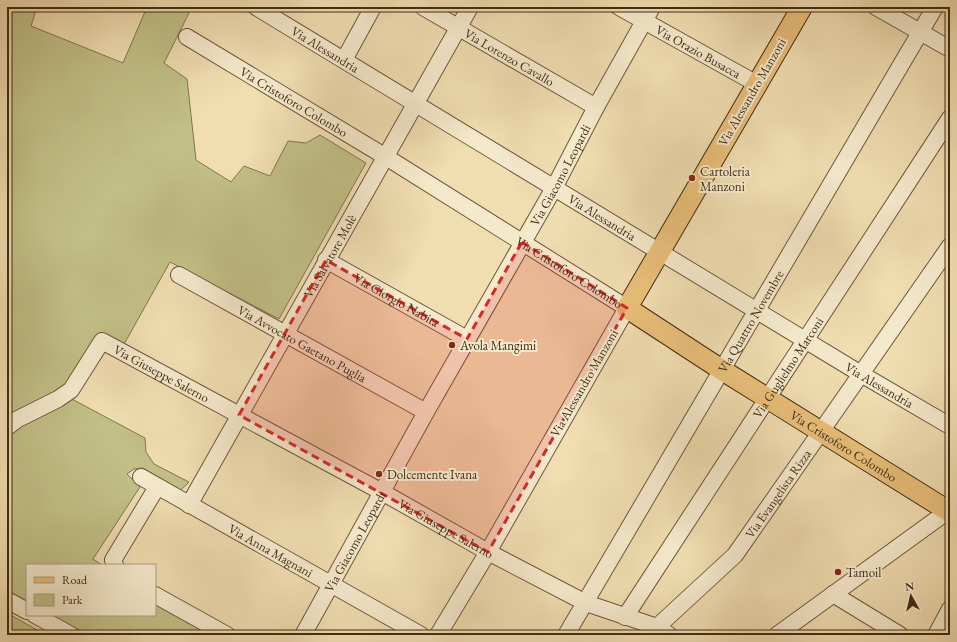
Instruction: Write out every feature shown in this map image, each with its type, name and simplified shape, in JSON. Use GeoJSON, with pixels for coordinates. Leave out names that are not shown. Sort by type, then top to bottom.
{"type":"FeatureCollection","features":[{"type":"Feature","properties":{"kind":"main road","name":"Via Alessandro Manzoni"},"geometry":{"type":"LineString","coordinates":[[627,308],[802,7]]}},
{"type":"Feature","properties":{"kind":"main road","name":"Via Cristoforo Colombo"},"geometry":{"type":"LineString","coordinates":[[627,308],[722,370],[950,510]]}},
{"type":"Feature","properties":{"kind":"street","name":"Via Alessandria"},"geometry":{"type":"LineString","coordinates":[[256,7],[861,374],[950,426]]}},
{"type":"Feature","properties":{"kind":"street"},"geometry":{"type":"LineString","coordinates":[[344,60],[373,7]]}},
{"type":"Feature","properties":{"kind":"street","name":"Via Lorenzo Cavallo"},"geometry":{"type":"LineString","coordinates":[[423,7],[596,107]]}},
{"type":"Feature","properties":{"kind":"street","name":"Via Salvatore Molè"},"geometry":{"type":"LineString","coordinates":[[189,504],[470,7]]}},
{"type":"Feature","properties":{"kind":"street","name":"Via Orazio Busacca"},"geometry":{"type":"LineString","coordinates":[[619,7],[757,84]]}},
{"type":"Feature","properties":{"kind":"street","name":"Via Giacomo Leopardi"},"geometry":{"type":"LineString","coordinates":[[303,635],[426,412],[554,188],[596,107],[652,7]]}},
{"type":"Feature","properties":{"kind":"street"},"geometry":{"type":"LineString","coordinates":[[876,7],[950,49]]}},
{"type":"Feature","properties":{"kind":"street","name":"Via Quattro Novembre"},"geometry":{"type":"LineString","coordinates":[[566,635],[935,7]]}},
{"type":"Feature","properties":{"kind":"street","name":"Via Cristoforo Colombo"},"geometry":{"type":"LineString","coordinates":[[187,37],[386,157],[627,308]]}},
{"type":"Feature","properties":{"kind":"street","name":"Via Guglielmo Marconi"},"geometry":{"type":"LineString","coordinates":[[625,617],[950,118]]}},
{"type":"Feature","properties":{"kind":"street","name":"Via Evangelista Rizza"},"geometry":{"type":"LineString","coordinates":[[663,631],[735,555],[950,246]]}},
{"type":"Feature","properties":{"kind":"street","name":"Via Giorgio Nabita"},"geometry":{"type":"LineString","coordinates":[[326,260],[467,339]]}},
{"type":"Feature","properties":{"kind":"street","name":"Via Avvocato Gaetano Puglia"},"geometry":{"type":"LineString","coordinates":[[179,275],[426,412]]}},
{"type":"Feature","properties":{"kind":"street","name":"Via Alessandro Manzoni"},"geometry":{"type":"LineString","coordinates":[[438,635],[488,552],[627,308]]}},
{"type":"Feature","properties":{"kind":"street","name":"Via Giuseppe Salerno"},"geometry":{"type":"LineString","coordinates":[[7,427],[18,419],[58,399],[71,390],[102,341],[382,492],[488,552],[586,603],[663,631]]}},
{"type":"Feature","properties":{"kind":"street","name":"Via Anna Magnani"},"geometry":{"type":"LineString","coordinates":[[141,477],[421,635]]}},
{"type":"Feature","properties":{"kind":"street"},"geometry":{"type":"LineString","coordinates":[[114,563],[157,487]]}},
{"type":"Feature","properties":{"kind":"street"},"geometry":{"type":"LineString","coordinates":[[777,635],[950,510]]}},
{"type":"Feature","properties":{"kind":"street"},"geometry":{"type":"LineString","coordinates":[[833,594],[900,635]]}},
{"type":"Feature","properties":{"kind":"street"},"geometry":{"type":"LineString","coordinates":[[156,596],[227,635]]}},
{"type":"Feature","properties":{"kind":"street"},"geometry":{"type":"LineString","coordinates":[[7,600],[26,610]]}},
{"type":"Feature","properties":{"kind":"street"},"geometry":{"type":"LineString","coordinates":[[936,635],[950,609]]}},
{"type":"Feature","properties":{"kind":"street"},"geometry":{"type":"LineString","coordinates":[[37,616],[71,635]]}},
{"type":"Feature","properties":{"kind":"highlighted area"},"geometry":{"type":"Polygon","coordinates":[[[522,242],[627,308],[488,552],[239,415],[326,260],[467,339],[522,242]]]}},
{"type":"Feature","properties":{"kind":"green space"},"geometry":{"type":"Polygon","coordinates":[[[7,7],[37,7],[31,26],[123,63],[147,7],[192,7],[164,63],[187,79],[196,160],[231,182],[244,166],[270,176],[288,141],[306,143],[320,135],[366,163],[279,319],[170,262],[123,346],[108,335],[70,398],[145,438],[146,452],[154,464],[189,482],[181,490],[143,468],[134,469],[127,474],[140,487],[93,559],[100,564],[26,564],[26,601],[7,591],[7,7]]]}},
{"type":"Feature","properties":{"kind":"green space"},"geometry":{"type":"Polygon","coordinates":[[[156,600],[211,635],[88,635],[53,616],[156,616],[156,600]]]}},
{"type":"Feature","properties":{"kind":"green space"},"geometry":{"type":"Polygon","coordinates":[[[7,613],[46,635],[7,635],[7,613]]]}},
{"type":"Feature","properties":{"kind":"place","name":"Cartoleria Manzoni"},"geometry":{"type":"Point","coordinates":[692,178]}},
{"type":"Feature","properties":{"kind":"place","name":"Avola Mangimi"},"geometry":{"type":"Point","coordinates":[452,345]}},
{"type":"Feature","properties":{"kind":"place","name":"Dolcemente Ivana"},"geometry":{"type":"Point","coordinates":[379,474]}},
{"type":"Feature","properties":{"kind":"place","name":"Tamoil"},"geometry":{"type":"Point","coordinates":[838,572]}}]}
